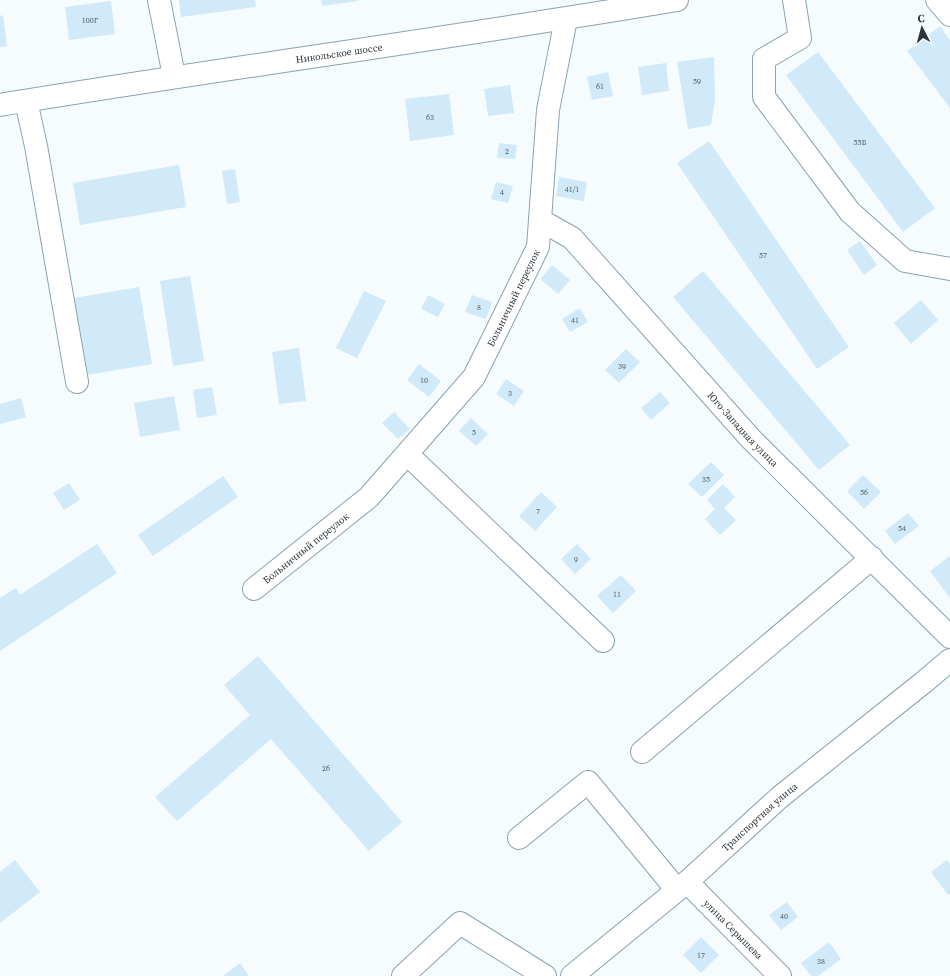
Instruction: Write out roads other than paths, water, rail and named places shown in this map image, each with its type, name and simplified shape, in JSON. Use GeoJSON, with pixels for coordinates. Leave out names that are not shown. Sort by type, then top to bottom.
{"type":"FeatureCollection","features":[{"type":"Feature","properties":{"kind":"street"},"geometry":{"type":"LineString","coordinates":[[159,0],[174,76]]}},
{"type":"Feature","properties":{"kind":"street","name":"Никольское шоссе"},"geometry":{"type":"LineString","coordinates":[[0,105],[174,76],[566,19],[677,0]]}},
{"type":"Feature","properties":{"kind":"street"},"geometry":{"type":"LineString","coordinates":[[794,0],[800,38],[764,59],[764,97],[850,212],[905,261],[950,269]]}},
{"type":"Feature","properties":{"kind":"street"},"geometry":{"type":"LineString","coordinates":[[937,0],[950,15]]}},
{"type":"Feature","properties":{"kind":"street","name":"Больничный переулок"},"geometry":{"type":"LineString","coordinates":[[254,589],[369,496],[474,377],[538,247],[548,110],[566,19]]}},
{"type":"Feature","properties":{"kind":"street"},"geometry":{"type":"LineString","coordinates":[[26,101],[36,146],[77,382]]}},
{"type":"Feature","properties":{"kind":"street","name":"Юго-Западная улица"},"geometry":{"type":"LineString","coordinates":[[540,220],[572,238],[751,439],[950,637]]}},
{"type":"Feature","properties":{"kind":"street"},"geometry":{"type":"LineString","coordinates":[[407,454],[603,641]]}},
{"type":"Feature","properties":{"kind":"street"},"geometry":{"type":"LineString","coordinates":[[642,752],[872,558]]}},
{"type":"Feature","properties":{"kind":"street","name":"Транспортная улица"},"geometry":{"type":"LineString","coordinates":[[572,976],[682,886],[780,797],[950,660]]}},
{"type":"Feature","properties":{"kind":"street","name":"улица Серышева"},"geometry":{"type":"LineString","coordinates":[[518,838],[588,782],[682,886],[780,976]]}},
{"type":"Feature","properties":{"kind":"street"},"geometry":{"type":"LineString","coordinates":[[403,976],[460,923],[545,976]]}}]}
